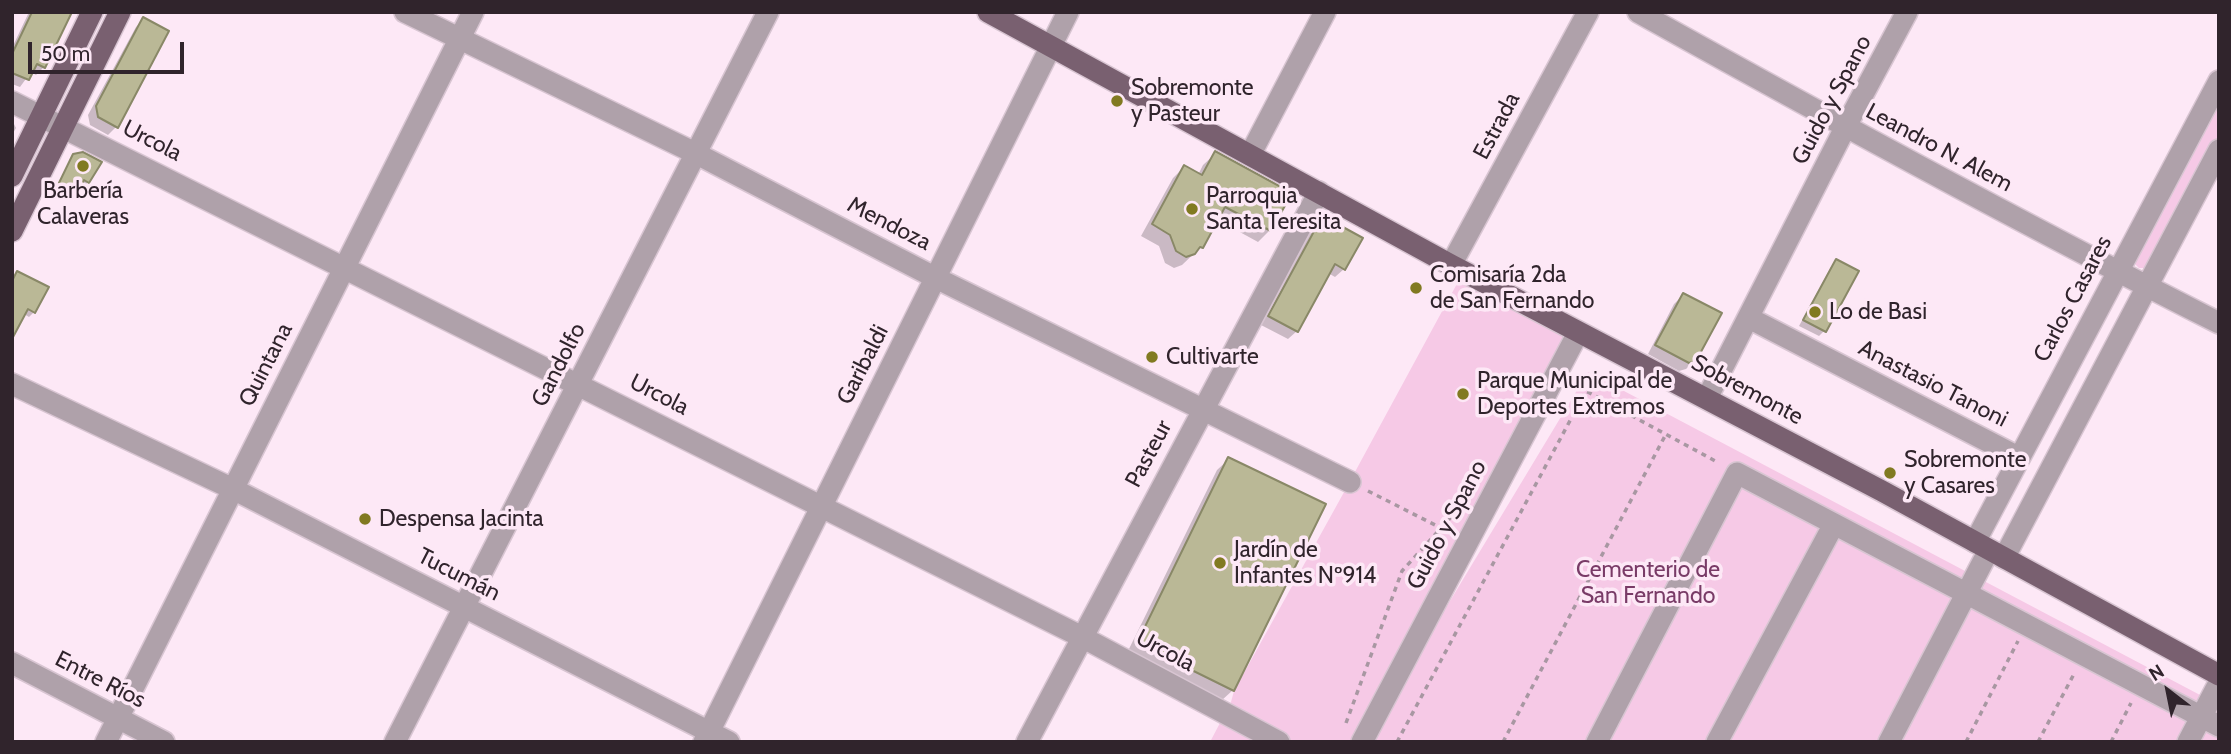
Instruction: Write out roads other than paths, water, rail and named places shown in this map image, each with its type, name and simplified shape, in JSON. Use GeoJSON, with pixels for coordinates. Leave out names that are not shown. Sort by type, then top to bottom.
{"type":"FeatureCollection","features":[{"type":"Feature","properties":{"kind":"main road"},"geometry":{"type":"LineString","coordinates":[[12,176],[92,12]]}},
{"type":"Feature","properties":{"kind":"main road"},"geometry":{"type":"LineString","coordinates":[[12,231],[120,12]]}},
{"type":"Feature","properties":{"kind":"main road","name":"Sobremonte"},"geometry":{"type":"LineString","coordinates":[[988,12],[1451,265],[1707,398],[2219,675]]}},
{"type":"Feature","properties":{"kind":"street","name":"Mendoza"},"geometry":{"type":"LineString","coordinates":[[405,12],[696,153],[936,278],[1350,482]]}},
{"type":"Feature","properties":{"kind":"street","name":"Quintana"},"geometry":{"type":"LineString","coordinates":[[106,742],[472,12]]}},
{"type":"Feature","properties":{"kind":"street","name":"Gandolfo"},"geometry":{"type":"LineString","coordinates":[[395,742],[768,12]]}},
{"type":"Feature","properties":{"kind":"street","name":"Garibaldi"},"geometry":{"type":"LineString","coordinates":[[706,737],[1068,12]]}},
{"type":"Feature","properties":{"kind":"street"},"geometry":{"type":"LineString","coordinates":[[1250,155],[1325,12]]}},
{"type":"Feature","properties":{"kind":"street","name":"Estrada"},"geometry":{"type":"LineString","coordinates":[[1451,265],[1588,12]]}},
{"type":"Feature","properties":{"kind":"street","name":"Leandro N. Alem"},"geometry":{"type":"LineString","coordinates":[[1638,12],[1846,128],[2219,323]]}},
{"type":"Feature","properties":{"kind":"street","name":"Guido y Spano"},"geometry":{"type":"LineString","coordinates":[[1707,398],[1907,12]]}},
{"type":"Feature","properties":{"kind":"street","name":"Carlos Casares"},"geometry":{"type":"LineString","coordinates":[[1989,550],[2018,457],[2219,81]]}},
{"type":"Feature","properties":{"kind":"street","name":"Urcola"},"geometry":{"type":"LineString","coordinates":[[12,102],[1082,637],[1279,742]]}},
{"type":"Feature","properties":{"kind":"street"},"geometry":{"type":"LineString","coordinates":[[1889,742],[1989,550],[2146,287],[2219,150]]}},
{"type":"Feature","properties":{"kind":"street","name":"Pasteur"},"geometry":{"type":"LineString","coordinates":[[1027,742],[1318,192]]}},
{"type":"Feature","properties":{"kind":"street","name":"Anastasio Tanoni"},"geometry":{"type":"LineString","coordinates":[[1749,318],[2018,457]]}},
{"type":"Feature","properties":{"kind":"street","name":"Guido y Spano"},"geometry":{"type":"LineString","coordinates":[[1362,742],[1578,333]]}},
{"type":"Feature","properties":{"kind":"street","name":"Tucumán"},"geometry":{"type":"LineString","coordinates":[[12,384],[233,489],[464,607],[706,737],[729,742]]}},
{"type":"Feature","properties":{"kind":"street"},"geometry":{"type":"LineString","coordinates":[[1597,742],[1737,473],[2210,721]]}},
{"type":"Feature","properties":{"kind":"street"},"geometry":{"type":"LineString","coordinates":[[1717,742],[1834,524]]}},
{"type":"Feature","properties":{"kind":"street","name":"Entre Ríos"},"geometry":{"type":"LineString","coordinates":[[12,663],[164,742]]}},
{"type":"Feature","properties":{"kind":"street"},"geometry":{"type":"LineString","coordinates":[[2188,742],[2210,721],[2219,683]]}},
{"type":"Feature","properties":{"kind":"place","name":"Sobremonte y Pasteur"},"geometry":{"type":"Point","coordinates":[1117,101]}},
{"type":"Feature","properties":{"kind":"place","name":"Barbería Calaveras"},"geometry":{"type":"Point","coordinates":[83,166]}},
{"type":"Feature","properties":{"kind":"place","name":"Parroquia Santa Teresita"},"geometry":{"type":"Point","coordinates":[1192,209]}},
{"type":"Feature","properties":{"kind":"place","name":"Comisaría 2da de San Fernando"},"geometry":{"type":"Point","coordinates":[1416,288]}},
{"type":"Feature","properties":{"kind":"place","name":"Lo de Basi"},"geometry":{"type":"Point","coordinates":[1815,312]}},
{"type":"Feature","properties":{"kind":"place","name":"Cultivarte"},"geometry":{"type":"Point","coordinates":[1152,357]}},
{"type":"Feature","properties":{"kind":"place","name":"Parque Municipal de Deportes Extremos"},"geometry":{"type":"Point","coordinates":[1463,394]}},
{"type":"Feature","properties":{"kind":"place","name":"Sobremonte y Casares"},"geometry":{"type":"Point","coordinates":[1890,473]}},
{"type":"Feature","properties":{"kind":"place","name":"Despensa Jacinta"},"geometry":{"type":"Point","coordinates":[365,519]}},
{"type":"Feature","properties":{"kind":"place","name":"Jardín de Infantes Nº914"},"geometry":{"type":"Point","coordinates":[1220,563]}},
{"type":"Feature","properties":{"kind":"park label","name":"Cementerio de San Fernando"},"geometry":{"type":"Point","coordinates":[1648,583]}}]}
